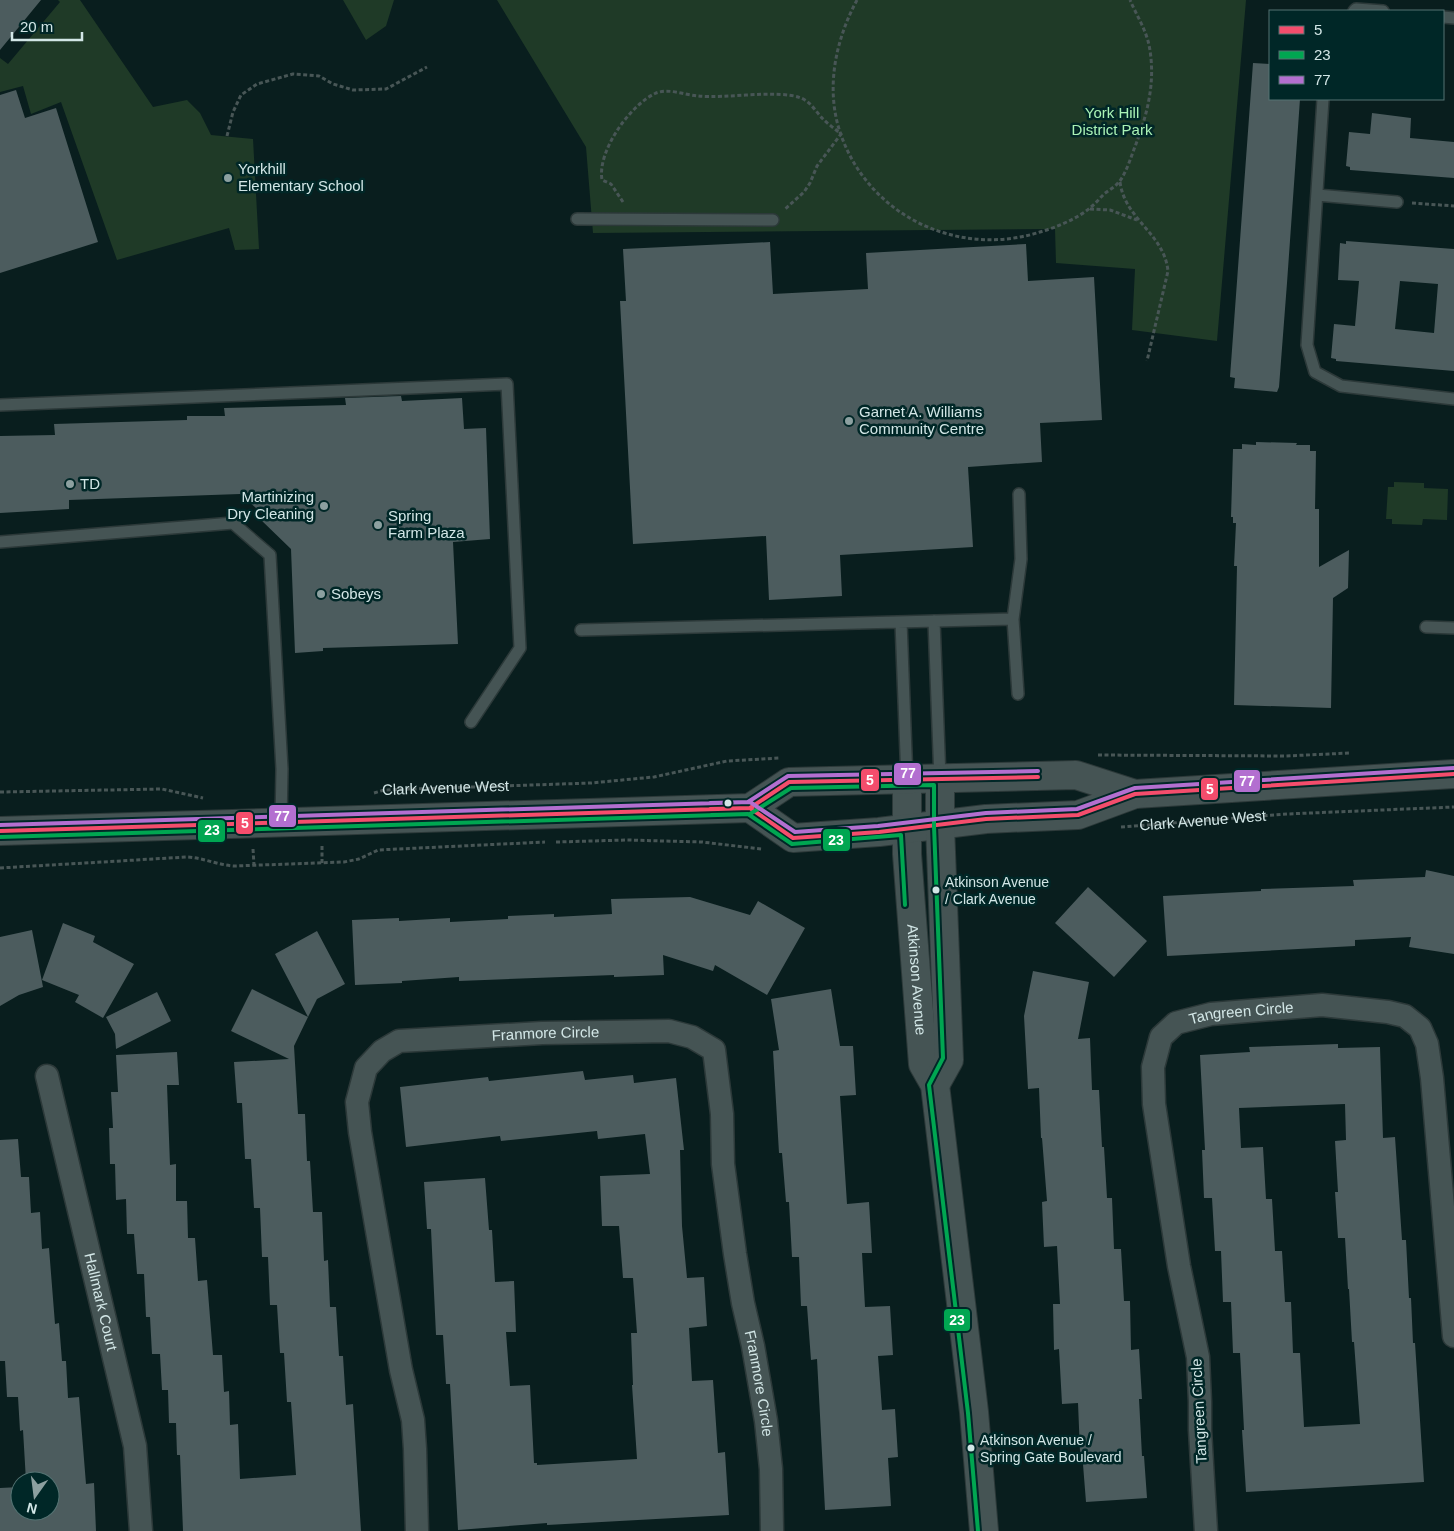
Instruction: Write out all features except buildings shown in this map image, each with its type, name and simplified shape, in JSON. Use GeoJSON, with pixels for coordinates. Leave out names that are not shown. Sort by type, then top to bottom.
{"type":"FeatureCollection","features":[{"type":"Feature","properties":{"kind":"street","name":"Clark Avenue West"},"geometry":{"type":"LineString","coordinates":[[750,808],[793,838],[940,826],[986,819],[1078,816],[1135,794],[1454,774]]}},
{"type":"Feature","properties":{"kind":"street","name":"Clark Avenue West"},"geometry":{"type":"LineString","coordinates":[[0,831],[750,808],[789,782],[1076,776],[1135,794]]}},
{"type":"Feature","properties":{"kind":"street","name":"Atkinson Avenue"},"geometry":{"type":"LineString","coordinates":[[935,1085],[949,1060],[940,826],[940,779]]}},
{"type":"Feature","properties":{"kind":"street","name":"Atkinson Avenue"},"geometry":{"type":"LineString","coordinates":[[907,780],[907,854],[923,1064],[935,1085],[974,1412],[984,1531]]}},
{"type":"Feature","properties":{"kind":"street","name":"Tangreen Circle"},"geometry":{"type":"LineString","coordinates":[[1206,1531],[1198,1357],[1179,1266],[1154,1104],[1153,1068],[1161,1037],[1176,1023],[1211,1014],[1322,1005],[1388,1012],[1405,1016],[1420,1028],[1427,1044],[1432,1078],[1454,1336]]}},
{"type":"Feature","properties":{"kind":"street","name":"Franmore Circle"},"geometry":{"type":"LineString","coordinates":[[417,1531],[415,1449],[412,1420],[401,1370],[360,1132],[358,1102],[366,1068],[382,1051],[399,1041],[523,1033],[669,1031],[692,1037],[714,1050],[722,1114],[723,1164],[735,1254],[766,1421],[771,1470],[772,1531]]}},
{"type":"Feature","properties":{"kind":"street","name":"Hallmark Court"},"geometry":{"type":"LineString","coordinates":[[47,1076],[135,1446],[142,1531]]}},
{"type":"Feature","properties":{"kind":"lane"},"geometry":{"type":"LineString","coordinates":[[1355,10],[1370,10]]}},
{"type":"Feature","properties":{"kind":"lane"},"geometry":{"type":"LineString","coordinates":[[1323,100],[1307,345],[1315,372],[1341,386],[1454,399]]}},
{"type":"Feature","properties":{"kind":"lane"},"geometry":{"type":"LineString","coordinates":[[1317,195],[1396,202]]}},
{"type":"Feature","properties":{"kind":"lane"},"geometry":{"type":"LineString","coordinates":[[577,219],[773,220]]}},
{"type":"Feature","properties":{"kind":"lane"},"geometry":{"type":"LineString","coordinates":[[0,405],[507,384],[520,648],[471,722]]}},
{"type":"Feature","properties":{"kind":"lane"},"geometry":{"type":"LineString","coordinates":[[1018,694],[1012,619],[1021,559],[1019,494]]}},
{"type":"Feature","properties":{"kind":"lane"},"geometry":{"type":"LineString","coordinates":[[0,542],[233,523],[270,555],[282,769],[281,822]]}},
{"type":"Feature","properties":{"kind":"lane"},"geometry":{"type":"LineString","coordinates":[[581,630],[1012,619]]}},
{"type":"Feature","properties":{"kind":"lane"},"geometry":{"type":"LineString","coordinates":[[934,621],[940,779]]}},
{"type":"Feature","properties":{"kind":"lane"},"geometry":{"type":"LineString","coordinates":[[901,622],[907,780]]}},
{"type":"Feature","properties":{"kind":"lane"},"geometry":{"type":"LineString","coordinates":[[1426,627],[1454,628]]}},
{"type":"Feature","properties":{"kind":"path"},"geometry":{"type":"LineString","coordinates":[[857,0],[841,34],[835,60],[834,93],[841,134],[857,167],[880,195],[908,217],[936,231],[961,238],[985,240],[1023,238],[1057,227],[1089,209],[1120,181],[1146,120],[1151,95],[1149,44],[1130,0]]}},
{"type":"Feature","properties":{"kind":"path"},"geometry":{"type":"LineString","coordinates":[[227,136],[233,112],[241,95],[257,84],[293,74],[319,76],[333,84],[353,90],[386,89],[427,67]]}},
{"type":"Feature","properties":{"kind":"path"},"geometry":{"type":"LineString","coordinates":[[644,220],[622,201],[611,184],[602,180],[601,175],[612,138],[637,107],[655,94],[671,92],[709,97],[780,94],[794,96],[810,104],[841,134]]}},
{"type":"Feature","properties":{"kind":"path"},"geometry":{"type":"LineString","coordinates":[[773,220],[804,192],[817,166],[841,134]]}},
{"type":"Feature","properties":{"kind":"path"},"geometry":{"type":"LineString","coordinates":[[1120,181],[1121,191],[1128,207],[1156,240],[1164,253],[1168,271],[1147,361]]}},
{"type":"Feature","properties":{"kind":"path"},"geometry":{"type":"LineString","coordinates":[[1396,202],[1454,206]]}},
{"type":"Feature","properties":{"kind":"path"},"geometry":{"type":"LineString","coordinates":[[1089,209],[1110,210],[1125,214],[1138,221]]}},
{"type":"Feature","properties":{"kind":"path"},"geometry":{"type":"LineString","coordinates":[[1094,755],[1286,756],[1358,752]]}},
{"type":"Feature","properties":{"kind":"path","name":"Clark Avenue West"},"geometry":{"type":"LineString","coordinates":[[366,793],[384,790],[591,783],[654,778],[727,761],[787,757]]}},
{"type":"Feature","properties":{"kind":"path"},"geometry":{"type":"LineString","coordinates":[[0,792],[162,789],[205,798]]}},
{"type":"Feature","properties":{"kind":"path","name":"Clark Avenue West"},"geometry":{"type":"LineString","coordinates":[[1120,828],[1287,814],[1454,807]]}},
{"type":"Feature","properties":{"kind":"path"},"geometry":{"type":"LineString","coordinates":[[0,868],[188,857],[234,866],[344,862],[359,859],[378,850],[627,840],[702,842],[764,849]]}},
{"type":"Feature","properties":{"kind":"green space"},"geometry":{"type":"Polygon","coordinates":[[[58,0],[80,0],[153,107],[187,100],[200,113],[211,135],[253,139],[259,249],[235,250],[229,228],[117,260],[61,102],[31,114],[23,86],[0,92],[0,58],[8,64],[60,2],[58,0]]]}},
{"type":"Feature","properties":{"kind":"green space"},"geometry":{"type":"Polygon","coordinates":[[[343,0],[394,0],[386,26],[366,40],[343,0]]]}},
{"type":"Feature","properties":{"kind":"green space","name":"York Hill District Park"},"geometry":{"type":"Polygon","coordinates":[[[497,0],[1246,0],[1217,341],[1132,330],[1135,269],[1056,263],[1055,229],[593,233],[586,147],[497,0]]]}},
{"type":"Feature","properties":{"kind":"green space"},"geometry":{"type":"Polygon","coordinates":[[[1394,482],[1424,483],[1424,488],[1448,489],[1447,520],[1423,519],[1422,525],[1392,524],[1392,519],[1386,519],[1388,487],[1394,487],[1394,482]]]}},
{"type":"Feature","properties":{"kind":"transit line","name":"77"},"geometry":{"type":"LineString","coordinates":[[0,825],[750,802],[795,832],[878,826],[986,813],[1077,809],[1135,788],[1454,768]]}},
{"type":"Feature","properties":{"kind":"transit line","name":"77"},"geometry":{"type":"LineString","coordinates":[[710,803],[748,802],[788,776],[1038,771]]}},
{"type":"Feature","properties":{"kind":"transit line","name":"5"},"geometry":{"type":"LineString","coordinates":[[0,831],[750,808],[793,838],[879,832],[986,819],[1078,815],[1135,794],[1454,774]]}},
{"type":"Feature","properties":{"kind":"transit line","name":"5"},"geometry":{"type":"LineString","coordinates":[[710,809],[750,808],[789,782],[1038,777]]}},
{"type":"Feature","properties":{"kind":"transit line","name":"23"},"geometry":{"type":"LineString","coordinates":[[0,837],[750,814],[791,788],[934,785],[943,1058],[929,1085],[968,1413],[978,1531]]}},
{"type":"Feature","properties":{"kind":"transit line","name":"23"},"geometry":{"type":"LineString","coordinates":[[711,815],[748,814],[792,844],[901,835],[905,905]]}},
{"type":"Feature","properties":{"kind":"place","name":"Yorkhill Elementary School"},"geometry":{"type":"Point","coordinates":[228,178]}},
{"type":"Feature","properties":{"kind":"place","name":"Garnet A. Williams Community Centre"},"geometry":{"type":"Point","coordinates":[849,421]}},
{"type":"Feature","properties":{"kind":"place","name":"TD"},"geometry":{"type":"Point","coordinates":[70,484]}},
{"type":"Feature","properties":{"kind":"place","name":"Martinizing Dry Cleaning"},"geometry":{"type":"Point","coordinates":[324,506]}},
{"type":"Feature","properties":{"kind":"place","name":"Spring Farm Plaza"},"geometry":{"type":"Point","coordinates":[378,525]}},
{"type":"Feature","properties":{"kind":"place","name":"Sobeys"},"geometry":{"type":"Point","coordinates":[321,594]}},
{"type":"Feature","properties":{"kind":"place","name":"Atkinson Avenue / Clark Avenue"},"geometry":{"type":"Point","coordinates":[936,890]}},
{"type":"Feature","properties":{"kind":"place","name":"Atkinson Avenue / Spring Gate Boulevard"},"geometry":{"type":"Point","coordinates":[971,1448]}}]}
